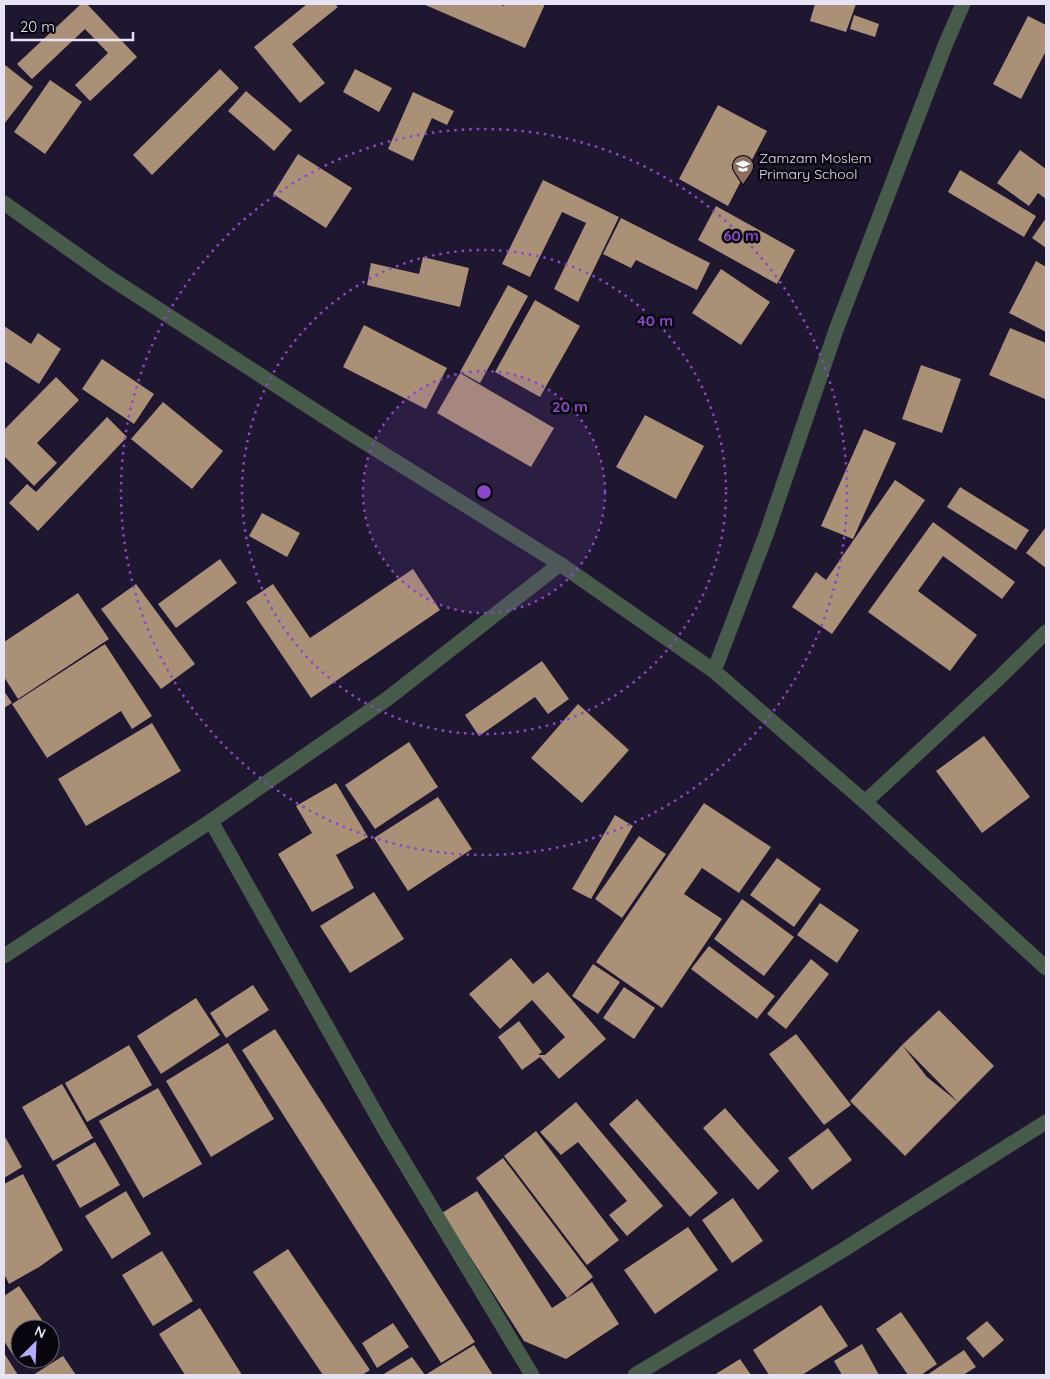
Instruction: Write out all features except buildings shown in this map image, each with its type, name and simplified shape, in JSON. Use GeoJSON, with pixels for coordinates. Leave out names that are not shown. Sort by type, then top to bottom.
{"type":"FeatureCollection","features":[{"type":"Feature","properties":{"kind":"street"},"geometry":{"type":"LineString","coordinates":[[714,671],[766,535],[836,330],[946,43],[963,4]]}},
{"type":"Feature","properties":{"kind":"street"},"geometry":{"type":"LineString","coordinates":[[4,203],[115,282],[345,430],[560,564],[714,671],[865,802],[1046,968]]}},
{"type":"Feature","properties":{"kind":"street"},"geometry":{"type":"LineString","coordinates":[[4,956],[211,821],[387,698],[560,564]]}},
{"type":"Feature","properties":{"kind":"street"},"geometry":{"type":"LineString","coordinates":[[865,802],[1046,632]]}},
{"type":"Feature","properties":{"kind":"street"},"geometry":{"type":"LineString","coordinates":[[211,821],[384,1130],[532,1375]]}},
{"type":"Feature","properties":{"kind":"street"},"geometry":{"type":"LineString","coordinates":[[636,1375],[843,1250],[1046,1122]]}},
{"type":"Feature","properties":{"kind":"place","name":"Zamzam Moslem Primary School"},"geometry":{"type":"Point","coordinates":[743,185]}}]}
